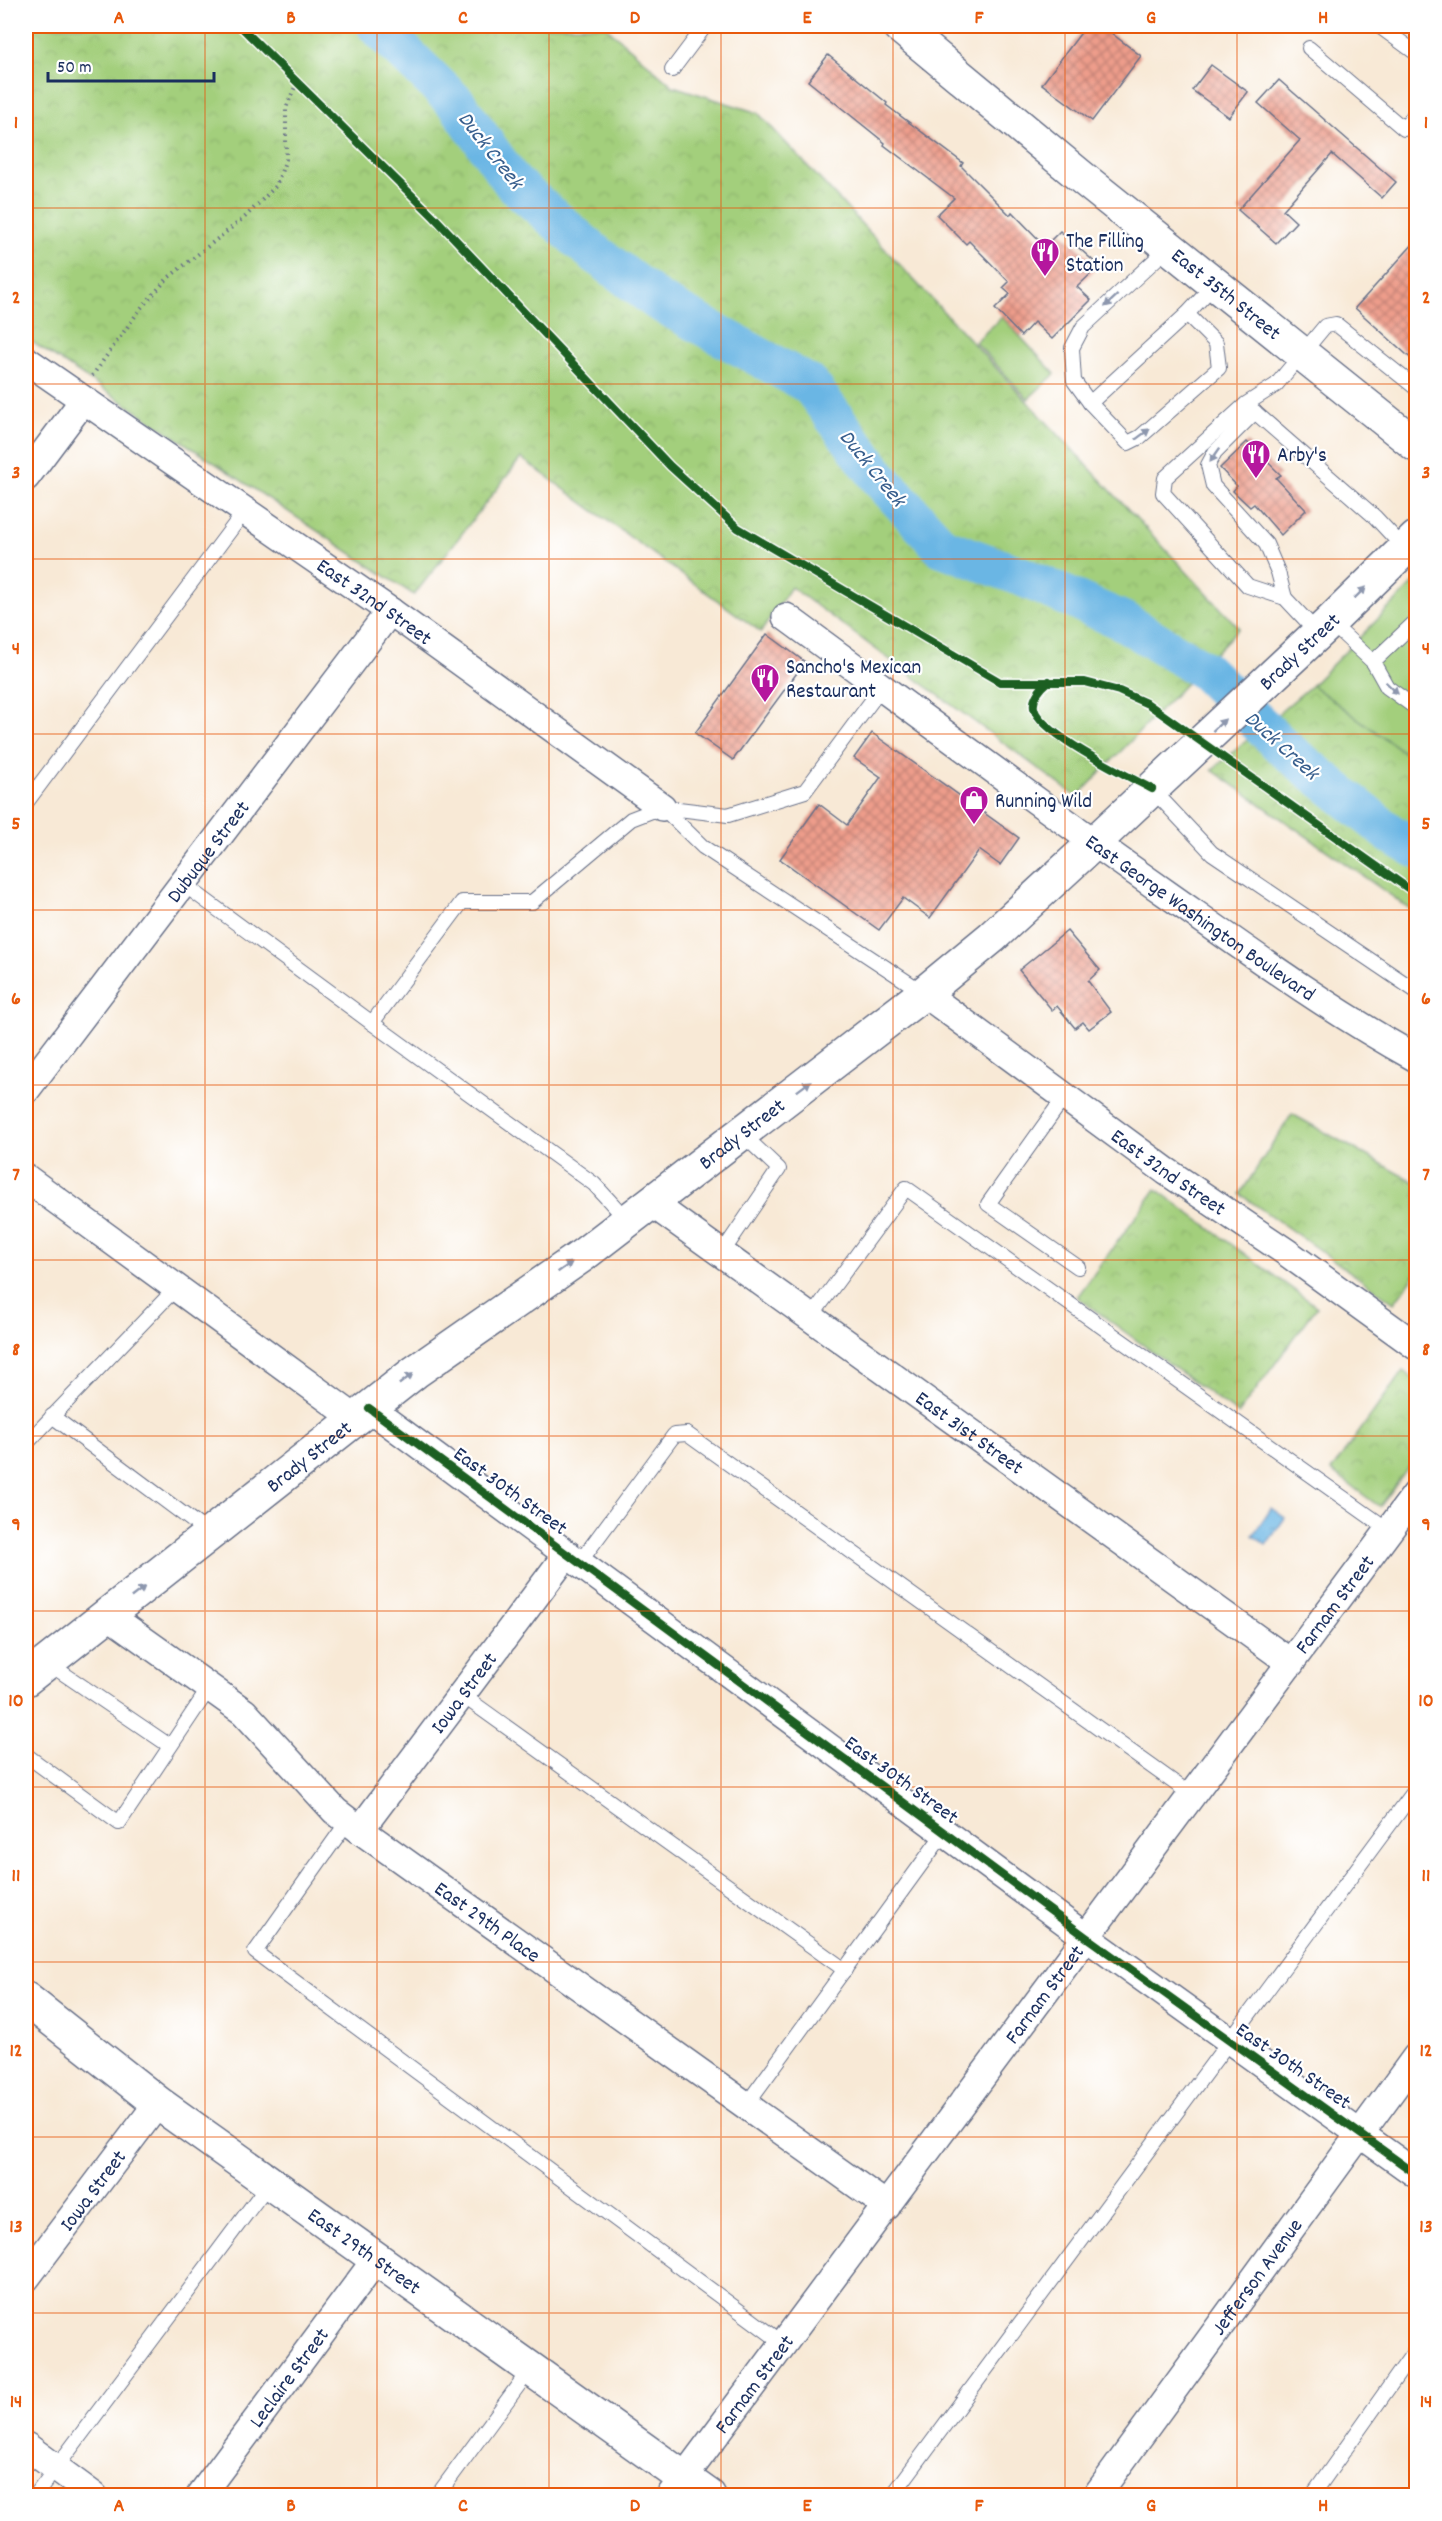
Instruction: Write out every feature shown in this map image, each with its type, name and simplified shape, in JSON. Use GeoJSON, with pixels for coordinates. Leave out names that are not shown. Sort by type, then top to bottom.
{"type":"FeatureCollection","features":[{"type":"Feature","properties":{"kind":"main road","name":"East 35th Street"},"geometry":{"type":"LineString","coordinates":[[899,26],[1416,445]]}},
{"type":"Feature","properties":{"kind":"main road","name":"Brady Street"},"geometry":{"type":"LineString","coordinates":[[36,1671],[415,1372],[583,1255],[924,993],[992,937],[1094,843],[1411,544]]}},
{"type":"Feature","properties":{"kind":"main road","name":"East 29th Street"},"geometry":{"type":"LineString","coordinates":[[26,1999],[159,2103],[531,2368],[688,2489]]}},
{"type":"Feature","properties":{"kind":"street","name":"East 32nd Street"},"geometry":{"type":"LineString","coordinates":[[26,360],[390,611],[662,807]]}},
{"type":"Feature","properties":{"kind":"street"},"geometry":{"type":"LineString","coordinates":[[26,477],[80,399]]}},
{"type":"Feature","properties":{"kind":"street","name":"Dubuque Street"},"geometry":{"type":"LineString","coordinates":[[26,1090],[390,611]]}},
{"type":"Feature","properties":{"kind":"street","name":"East George Washington Boulevard"},"geometry":{"type":"LineString","coordinates":[[786,617],[1094,843],[1265,963],[1377,1036],[1416,1058]]}},
{"type":"Feature","properties":{"kind":"street","name":"East 32nd Street"},"geometry":{"type":"LineString","coordinates":[[924,993],[1166,1171],[1286,1252],[1416,1346]]}},
{"type":"Feature","properties":{"kind":"street","name":"East 30th Street"},"geometry":{"type":"LineString","coordinates":[[26,1178],[176,1288],[363,1413],[573,1559],[1086,1937],[1416,2174]]}},
{"type":"Feature","properties":{"kind":"street","name":"East 31st Street"},"geometry":{"type":"LineString","coordinates":[[639,1211],[722,1253],[1291,1663]]}},
{"type":"Feature","properties":{"kind":"street","name":"Farnam Street"},"geometry":{"type":"LineString","coordinates":[[688,2489],[784,2344],[1416,1494]]}},
{"type":"Feature","properties":{"kind":"street","name":"Iowa Street"},"geometry":{"type":"LineString","coordinates":[[354,1826],[573,1559]]}},
{"type":"Feature","properties":{"kind":"street","name":"East 29th Place"},"geometry":{"type":"LineString","coordinates":[[108,1615],[244,1712],[335,1811],[354,1826],[887,2205]]}},
{"type":"Feature","properties":{"kind":"street","name":"Jefferson Avenue"},"geometry":{"type":"LineString","coordinates":[[1096,2496],[1416,2057]]}},
{"type":"Feature","properties":{"kind":"street","name":"Iowa Street"},"geometry":{"type":"LineString","coordinates":[[26,2278],[159,2103]]}},
{"type":"Feature","properties":{"kind":"street","name":"Leclaire Street"},"geometry":{"type":"LineString","coordinates":[[200,2496],[377,2258]]}},
{"type":"Feature","properties":{"kind":"street"},"geometry":{"type":"LineString","coordinates":[[26,2446],[94,2496]]}},
{"type":"Feature","properties":{"kind":"lane"},"geometry":{"type":"LineString","coordinates":[[672,70],[705,26]]}},
{"type":"Feature","properties":{"kind":"lane"},"geometry":{"type":"LineString","coordinates":[[1379,26],[1416,53]]}},
{"type":"Feature","properties":{"kind":"lane"},"geometry":{"type":"LineString","coordinates":[[1309,48],[1404,129],[1416,112]]}},
{"type":"Feature","properties":{"kind":"lane"},"geometry":{"type":"LineString","coordinates":[[1169,247],[1083,327],[1072,348],[1074,381],[1090,403],[1128,443],[1140,437],[1219,368],[1216,343],[1187,314]]}},
{"type":"Feature","properties":{"kind":"lane"},"geometry":{"type":"LineString","coordinates":[[1090,403],[1187,314],[1215,284]]}},
{"type":"Feature","properties":{"kind":"lane"},"geometry":{"type":"LineString","coordinates":[[1416,388],[1336,324],[1325,326],[1276,385],[1165,478],[1163,493],[1248,586],[1285,598],[1373,662],[1387,687],[1416,708]]}},
{"type":"Feature","properties":{"kind":"lane"},"geometry":{"type":"LineString","coordinates":[[1250,408],[1375,517],[1411,544]]}},
{"type":"Feature","properties":{"kind":"lane"},"geometry":{"type":"LineString","coordinates":[[1250,408],[1215,452],[1208,465],[1213,486],[1266,544],[1278,572],[1285,598]]}},
{"type":"Feature","properties":{"kind":"lane"},"geometry":{"type":"LineString","coordinates":[[26,803],[244,512]]}},
{"type":"Feature","properties":{"kind":"lane"},"geometry":{"type":"LineString","coordinates":[[1373,662],[1416,621]]}},
{"type":"Feature","properties":{"kind":"lane"},"geometry":{"type":"LineString","coordinates":[[372,1023],[462,902],[532,902],[631,819],[662,807],[728,815],[805,791],[882,687]]}},
{"type":"Feature","properties":{"kind":"lane"},"geometry":{"type":"LineString","coordinates":[[1152,789],[1212,853],[1416,991]]}},
{"type":"Feature","properties":{"kind":"lane"},"geometry":{"type":"LineString","coordinates":[[662,807],[703,847],[924,993]]}},
{"type":"Feature","properties":{"kind":"lane"},"geometry":{"type":"LineString","coordinates":[[182,883],[594,1184],[639,1211]]}},
{"type":"Feature","properties":{"kind":"lane"},"geometry":{"type":"LineString","coordinates":[[1065,1096],[988,1204],[1078,1267]]}},
{"type":"Feature","properties":{"kind":"lane"},"geometry":{"type":"LineString","coordinates":[[722,1253],[779,1169],[741,1133]]}},
{"type":"Feature","properties":{"kind":"lane"},"geometry":{"type":"LineString","coordinates":[[811,1317],[906,1188],[1390,1531]]}},
{"type":"Feature","properties":{"kind":"lane"},"geometry":{"type":"LineString","coordinates":[[26,1444],[176,1288]]}},
{"type":"Feature","properties":{"kind":"lane"},"geometry":{"type":"LineString","coordinates":[[52,1416],[210,1534]]}},
{"type":"Feature","properties":{"kind":"lane"},"geometry":{"type":"LineString","coordinates":[[573,1559],[674,1435],[687,1434],[1192,1796]]}},
{"type":"Feature","properties":{"kind":"lane"},"geometry":{"type":"LineString","coordinates":[[36,1671],[170,1746]]}},
{"type":"Feature","properties":{"kind":"lane"},"geometry":{"type":"LineString","coordinates":[[26,1755],[120,1823],[210,1687]]}},
{"type":"Feature","properties":{"kind":"lane"},"geometry":{"type":"LineString","coordinates":[[462,1695],[844,1970]]}},
{"type":"Feature","properties":{"kind":"lane"},"geometry":{"type":"LineString","coordinates":[[892,2496],[1416,1789]]}},
{"type":"Feature","properties":{"kind":"lane"},"geometry":{"type":"LineString","coordinates":[[354,1826],[255,1952],[784,2344]]}},
{"type":"Feature","properties":{"kind":"lane"},"geometry":{"type":"LineString","coordinates":[[746,2105],[944,1833]]}},
{"type":"Feature","properties":{"kind":"lane"},"geometry":{"type":"LineString","coordinates":[[34,2496],[270,2182]]}},
{"type":"Feature","properties":{"kind":"lane"},"geometry":{"type":"LineString","coordinates":[[1312,2496],[1416,2349]]}},
{"type":"Feature","properties":{"kind":"lane"},"geometry":{"type":"LineString","coordinates":[[437,2496],[531,2368]]}},
{"type":"Feature","properties":{"kind":"path"},"geometry":{"type":"LineString","coordinates":[[289,74],[305,91]]}},
{"type":"Feature","properties":{"kind":"path"},"geometry":{"type":"LineString","coordinates":[[80,399],[141,308],[168,278],[245,217],[276,186],[286,159],[286,108],[297,82]]}},
{"type":"Feature","properties":{"kind":"green space"},"geometry":{"type":"Polygon","coordinates":[[[26,26],[605,26],[673,86],[758,113],[1239,628],[1077,797],[791,587],[761,632],[521,458],[414,595],[26,338],[26,26]]]}},
{"type":"Feature","properties":{"kind":"green space"},"geometry":{"type":"Polygon","coordinates":[[[1002,317],[1055,374],[1028,399],[975,342],[1002,317]]]}},
{"type":"Feature","properties":{"kind":"green space"},"geometry":{"type":"Polygon","coordinates":[[[1416,581],[1416,761],[1312,685],[1416,581]]]}},
{"type":"Feature","properties":{"kind":"green space"},"geometry":{"type":"Polygon","coordinates":[[[1312,685],[1416,761],[1416,913],[1212,770],[1312,685]]]}},
{"type":"Feature","properties":{"kind":"green space"},"geometry":{"type":"Polygon","coordinates":[[[1292,1114],[1416,1183],[1416,1274],[1394,1303],[1240,1194],[1292,1114]]]}},
{"type":"Feature","properties":{"kind":"green space"},"geometry":{"type":"Polygon","coordinates":[[[1156,1189],[1317,1307],[1238,1414],[1077,1297],[1156,1189]]]}},
{"type":"Feature","properties":{"kind":"green space"},"geometry":{"type":"Polygon","coordinates":[[[1403,1371],[1416,1381],[1416,1457],[1380,1507],[1331,1471],[1403,1371]]]}},
{"type":"Feature","properties":{"kind":"water"},"geometry":{"type":"Polygon","coordinates":[[[1271,1508],[1285,1518],[1266,1545],[1253,1535],[1271,1508]]]}},
{"type":"Feature","properties":{"kind":"building"},"geometry":{"type":"Polygon","coordinates":[[[1086,26],[1102,26],[1141,56],[1092,121],[1042,84],[1086,26]]]}},
{"type":"Feature","properties":{"kind":"building"},"geometry":{"type":"Polygon","coordinates":[[[828,55],[887,103],[886,105],[963,163],[961,166],[1010,215],[1012,212],[1045,246],[1060,231],[1099,266],[1077,287],[1091,300],[1052,339],[1034,322],[1021,336],[995,309],[1010,294],[1003,288],[1009,282],[969,241],[966,244],[937,215],[954,198],[884,145],[885,143],[808,81],[828,55]]]}},
{"type":"Feature","properties":{"kind":"building"},"geometry":{"type":"Polygon","coordinates":[[[1211,65],[1248,92],[1229,117],[1192,90],[1211,65]]]}},
{"type":"Feature","properties":{"kind":"building"},"geometry":{"type":"Polygon","coordinates":[[[1279,80],[1396,182],[1382,198],[1332,154],[1283,210],[1296,222],[1276,243],[1238,210],[1300,140],[1258,103],[1279,80]]]}},
{"type":"Feature","properties":{"kind":"building"},"geometry":{"type":"Polygon","coordinates":[[[1416,241],[1416,363],[1355,308],[1416,241]]]}},
{"type":"Feature","properties":{"kind":"building"},"geometry":{"type":"Polygon","coordinates":[[[1247,442],[1281,475],[1276,478],[1306,510],[1281,535],[1254,504],[1250,507],[1233,491],[1237,486],[1220,468],[1247,442]]]}},
{"type":"Feature","properties":{"kind":"building"},"geometry":{"type":"Polygon","coordinates":[[[767,634],[805,662],[733,760],[695,733],[767,634]]]}},
{"type":"Feature","properties":{"kind":"building"},"geometry":{"type":"Polygon","coordinates":[[[872,733],[1019,838],[1000,865],[979,850],[930,918],[903,898],[879,930],[780,859],[819,804],[847,825],[881,777],[854,758],[872,733]]]}},
{"type":"Feature","properties":{"kind":"building"},"geometry":{"type":"Polygon","coordinates":[[[1067,931],[1100,970],[1088,981],[1111,1012],[1089,1029],[1083,1022],[1075,1028],[1057,1006],[1052,1010],[1019,970],[1067,931]]]}},
{"type":"Feature","properties":{"kind":"waterway","name":"Duck Creek"},"geometry":{"type":"LineString","coordinates":[[377,26],[457,104],[513,183],[587,247],[658,301],[810,385],[881,480],[942,547],[1023,577],[1123,621],[1205,671],[1285,749],[1391,834],[1416,848]]}},
{"type":"Feature","properties":{"kind":"cycle path"},"geometry":{"type":"LineString","coordinates":[[240,26],[434,217],[670,466],[738,528],[1000,682],[1085,682],[1119,691],[1148,704],[1416,894]]}},
{"type":"Feature","properties":{"kind":"cycle path"},"geometry":{"type":"LineString","coordinates":[[1049,681],[1036,696],[1034,704],[1040,718],[1067,741],[1152,789]]}},
{"type":"Feature","properties":{"kind":"cycle path"},"geometry":{"type":"LineString","coordinates":[[369,1408],[1086,1937],[1416,2174]]}},
{"type":"Feature","properties":{"kind":"place","name":"The Filling Station"},"geometry":{"type":"Point","coordinates":[1045,278]}},
{"type":"Feature","properties":{"kind":"place","name":"Arby's"},"geometry":{"type":"Point","coordinates":[1256,480]}},
{"type":"Feature","properties":{"kind":"place","name":"Sancho's Mexican Restaurant"},"geometry":{"type":"Point","coordinates":[765,704]}},
{"type":"Feature","properties":{"kind":"place","name":"Running Wild"},"geometry":{"type":"Point","coordinates":[974,826]}}]}
